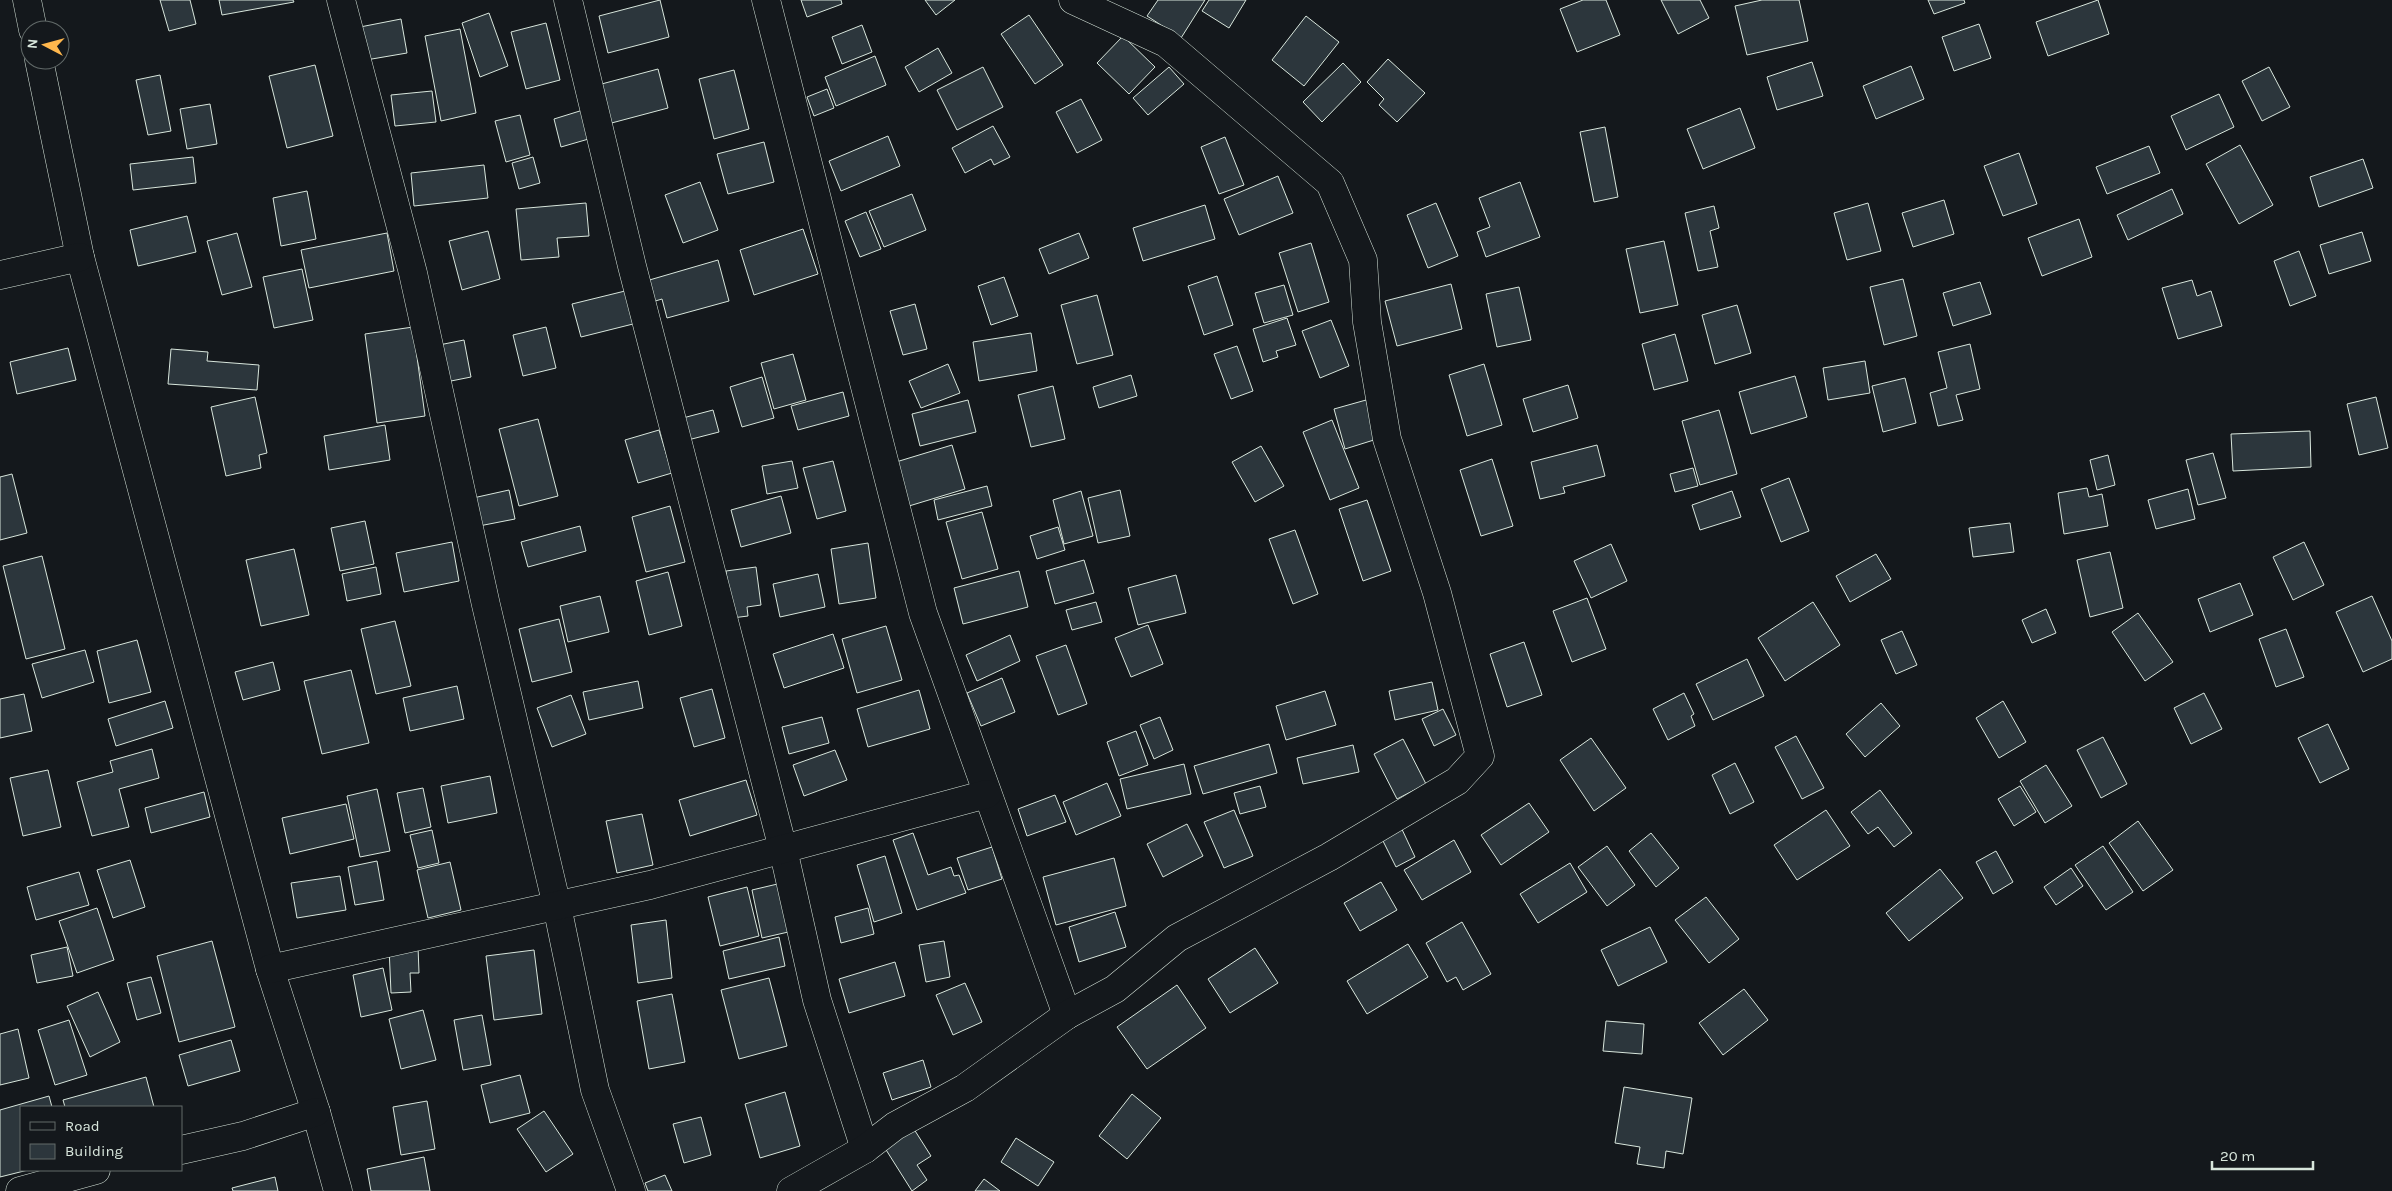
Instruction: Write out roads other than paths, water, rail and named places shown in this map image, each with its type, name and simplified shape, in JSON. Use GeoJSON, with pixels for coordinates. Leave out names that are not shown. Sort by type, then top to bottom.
{"type":"FeatureCollection","features":[{"type":"Feature","properties":{"kind":"street"},"geometry":{"type":"LineString","coordinates":[[27,0],[31,20]]}},
{"type":"Feature","properties":{"kind":"street"},"geometry":{"type":"LineString","coordinates":[[340,0],[413,273],[486,605],[557,906],[595,1090],[631,1191]]}},
{"type":"Feature","properties":{"kind":"street"},"geometry":{"type":"LineString","coordinates":[[568,0],[632,266],[783,849],[817,1000],[865,1149]]}},
{"type":"Feature","properties":{"kind":"street"},"geometry":{"type":"LineString","coordinates":[[766,0],[923,613],[1067,1015]]}},
{"type":"Feature","properties":{"kind":"street"},"geometry":{"type":"LineString","coordinates":[[791,1191],[865,1149],[896,1126],[965,1088],[1067,1015],[1115,989],[1177,938],[1328,857],[1457,781],[1480,756],[1437,593],[1386,439],[1367,322],[1362,260],[1330,183],[1166,43],[1072,0]]}},
{"type":"Feature","properties":{"kind":"street"},"geometry":{"type":"LineString","coordinates":[[41,70],[80,257],[270,969],[316,1112],[338,1191]]}},
{"type":"Feature","properties":{"kind":"street"},"geometry":{"type":"LineString","coordinates":[[0,275],[80,257]]}},
{"type":"Feature","properties":{"kind":"street"},"geometry":{"type":"LineString","coordinates":[[270,969],[650,885],[987,794]]}},
{"type":"Feature","properties":{"kind":"street"},"geometry":{"type":"LineString","coordinates":[[182,1150],[242,1136],[316,1112]]}},
{"type":"Feature","properties":{"kind":"street"},"geometry":{"type":"LineString","coordinates":[[20,1191],[87,1178]]}}]}
